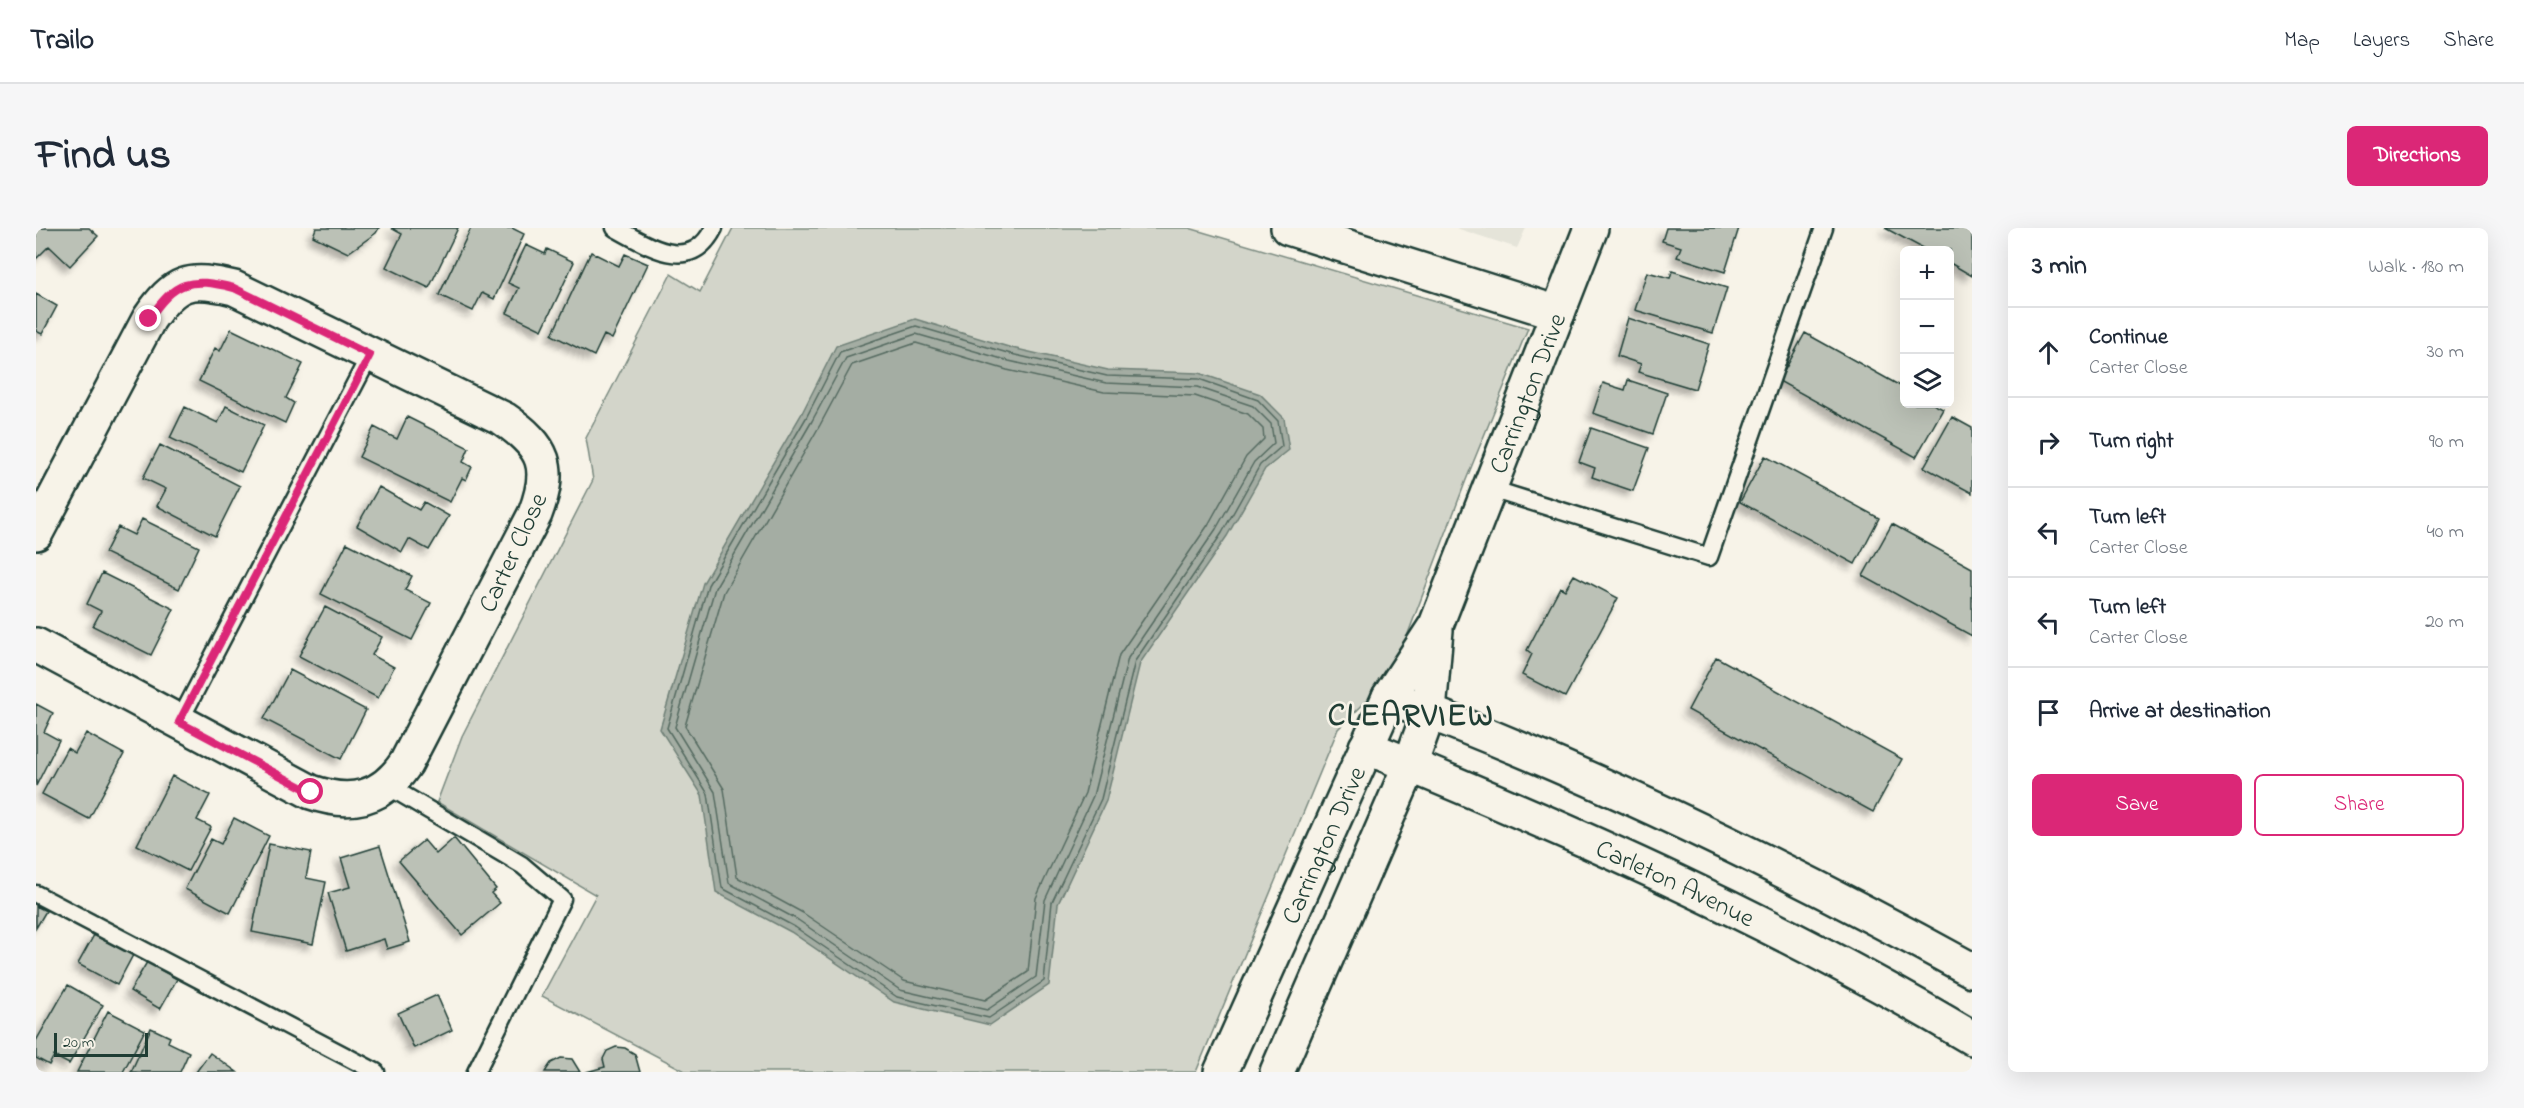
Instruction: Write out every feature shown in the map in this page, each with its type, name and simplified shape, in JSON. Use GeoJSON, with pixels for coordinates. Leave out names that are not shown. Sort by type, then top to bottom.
{"type":"FeatureCollection","features":[{"type":"Feature","properties":{"kind":"street"},"geometry":{"type":"LineString","coordinates":[[1288,228],[1558,313]]}},
{"type":"Feature","properties":{"kind":"street","name":"Carrington Drive"},"geometry":{"type":"LineString","coordinates":[[1221,1072],[1389,697],[1436,625],[1591,228]]}},
{"type":"Feature","properties":{"kind":"street","name":"Carter Close"},"geometry":{"type":"LineString","coordinates":[[36,533],[149,319],[164,298],[192,282],[234,288],[504,419],[525,433],[540,454],[546,473],[543,492],[535,514],[406,763],[388,786]]}},
{"type":"Feature","properties":{"kind":"street","name":"Carrington Drive"},"geometry":{"type":"LineString","coordinates":[[1277,1072],[1410,765],[1429,712],[1436,625]]}},
{"type":"Feature","properties":{"kind":"street"},"geometry":{"type":"LineString","coordinates":[[36,645],[311,792],[325,796],[354,798],[372,794],[388,786]]}},
{"type":"Feature","properties":{"kind":"street"},"geometry":{"type":"LineString","coordinates":[[1389,697],[1585,778],[1724,841],[1843,899],[1972,970]]}},
{"type":"Feature","properties":{"kind":"street","name":"Carleton Avenue"},"geometry":{"type":"LineString","coordinates":[[1366,747],[1569,833],[1720,903],[1835,961],[1972,1038]]}},
{"type":"Feature","properties":{"kind":"lane"},"geometry":{"type":"LineString","coordinates":[[615,228],[667,253],[687,253],[699,248],[709,239],[714,228]]}},
{"type":"Feature","properties":{"kind":"lane"},"geometry":{"type":"LineString","coordinates":[[1491,489],[1709,557],[1824,228]]}},
{"type":"Feature","properties":{"kind":"lane"},"geometry":{"type":"LineString","coordinates":[[179,722],[370,355]]}},
{"type":"Feature","properties":{"kind":"lane"},"geometry":{"type":"LineString","coordinates":[[388,786],[522,865],[562,898],[476,1072]]}},
{"type":"Feature","properties":{"kind":"lane"},"geometry":{"type":"LineString","coordinates":[[36,894],[376,1072]]}},
{"type":"Feature","properties":{"kind":"shaded area"},"geometry":{"type":"Polygon","coordinates":[[[733,228],[1189,228],[1528,328],[1466,480],[1392,676],[1338,729],[1196,1072],[687,1072],[542,996],[596,895],[437,802],[462,736],[593,480],[586,438],[671,274],[700,292],[733,228]]]}},
{"type":"Feature","properties":{"kind":"shaded area"},"geometry":{"type":"Polygon","coordinates":[[[1456,228],[1526,228],[1517,248],[1456,228]]]}},
{"type":"Feature","properties":{"kind":"water"},"geometry":{"type":"Polygon","coordinates":[[[915,319],[1012,348],[1108,370],[1199,373],[1260,394],[1284,418],[1289,450],[1265,469],[1227,536],[1140,663],[1106,801],[1058,904],[1049,985],[990,1025],[894,1002],[791,932],[716,892],[702,795],[660,729],[703,583],[801,415],[836,346],[915,319]]]}},
{"type":"Feature","properties":{"kind":"building"},"geometry":{"type":"Polygon","coordinates":[[[36,228],[89,228],[98,236],[70,266],[49,246],[36,259],[36,228]]]}},
{"type":"Feature","properties":{"kind":"building"},"geometry":{"type":"Polygon","coordinates":[[[316,228],[379,228],[376,233],[348,253],[313,236],[316,228]]]}},
{"type":"Feature","properties":{"kind":"building"},"geometry":{"type":"Polygon","coordinates":[[[391,228],[458,228],[429,288],[386,267],[402,234],[391,228]]]}},
{"type":"Feature","properties":{"kind":"building"},"geometry":{"type":"Polygon","coordinates":[[[471,228],[512,228],[524,234],[494,299],[482,293],[473,311],[439,295],[471,228]]]}},
{"type":"Feature","properties":{"kind":"building"},"geometry":{"type":"Polygon","coordinates":[[[1666,228],[1739,228],[1725,272],[1677,257],[1681,247],[1662,241],[1666,228]]]}},
{"type":"Feature","properties":{"kind":"building"},"geometry":{"type":"Polygon","coordinates":[[[1885,228],[1972,228],[1972,276],[1954,265],[1954,246],[1919,246],[1885,228]]]}},
{"type":"Feature","properties":{"kind":"building"},"geometry":{"type":"Polygon","coordinates":[[[526,245],[545,254],[547,249],[574,262],[542,330],[507,313],[519,288],[508,283],[526,245]]]}},
{"type":"Feature","properties":{"kind":"building"},"geometry":{"type":"Polygon","coordinates":[[[591,252],[619,266],[625,254],[648,264],[612,339],[604,335],[594,356],[552,335],[591,252]]]}},
{"type":"Feature","properties":{"kind":"building"},"geometry":{"type":"Polygon","coordinates":[[[1672,271],[1727,288],[1713,333],[1635,310],[1647,272],[1670,278],[1672,271]]]}},
{"type":"Feature","properties":{"kind":"building"},"geometry":{"type":"Polygon","coordinates":[[[36,294],[57,306],[42,334],[36,331],[36,294]]]}},
{"type":"Feature","properties":{"kind":"building"},"geometry":{"type":"Polygon","coordinates":[[[1628,318],[1709,344],[1695,389],[1638,372],[1641,364],[1617,356],[1628,318]]]}},
{"type":"Feature","properties":{"kind":"building"},"geometry":{"type":"Polygon","coordinates":[[[231,329],[303,364],[286,398],[294,403],[285,423],[199,381],[215,348],[220,351],[231,329]]]}},
{"type":"Feature","properties":{"kind":"building"},"geometry":{"type":"Polygon","coordinates":[[[1805,333],[1900,386],[1900,408],[1943,409],[1916,457],[1779,381],[1805,333]]]}},
{"type":"Feature","properties":{"kind":"building"},"geometry":{"type":"Polygon","coordinates":[[[1628,380],[1667,393],[1653,434],[1593,413],[1603,383],[1625,390],[1628,380]]]}},
{"type":"Feature","properties":{"kind":"building"},"geometry":{"type":"Polygon","coordinates":[[[226,406],[264,425],[241,472],[170,438],[185,407],[218,423],[226,406]]]}},
{"type":"Feature","properties":{"kind":"building"},"geometry":{"type":"Polygon","coordinates":[[[407,417],[469,448],[463,462],[472,467],[466,480],[462,478],[450,502],[359,457],[374,427],[397,439],[407,417]]]}},
{"type":"Feature","properties":{"kind":"building"},"geometry":{"type":"Polygon","coordinates":[[[1952,417],[1972,428],[1972,493],[1924,467],[1952,417]]]}},
{"type":"Feature","properties":{"kind":"building"},"geometry":{"type":"Polygon","coordinates":[[[1591,428],[1649,448],[1633,491],[1592,477],[1595,468],[1579,462],[1591,428]]]}},
{"type":"Feature","properties":{"kind":"building"},"geometry":{"type":"Polygon","coordinates":[[[160,445],[240,486],[215,536],[157,506],[166,489],[143,478],[160,445]]]}},
{"type":"Feature","properties":{"kind":"building"},"geometry":{"type":"Polygon","coordinates":[[[1765,456],[1879,518],[1855,564],[1740,502],[1765,456]]]}},
{"type":"Feature","properties":{"kind":"building"},"geometry":{"type":"Polygon","coordinates":[[[379,487],[419,510],[424,502],[449,516],[429,550],[409,539],[402,552],[357,526],[379,487]]]}},
{"type":"Feature","properties":{"kind":"building"},"geometry":{"type":"Polygon","coordinates":[[[142,519],[199,547],[179,589],[105,553],[118,527],[134,535],[142,519]]]}},
{"type":"Feature","properties":{"kind":"building"},"geometry":{"type":"Polygon","coordinates":[[[1892,524],[1972,568],[1972,636],[1863,576],[1892,524]]]}},
{"type":"Feature","properties":{"kind":"building"},"geometry":{"type":"Polygon","coordinates":[[[347,543],[412,576],[405,590],[431,603],[412,640],[321,594],[347,543]]]}},
{"type":"Feature","properties":{"kind":"building"},"geometry":{"type":"Polygon","coordinates":[[[102,573],[174,609],[151,655],[93,626],[101,611],[87,604],[102,573]]]}},
{"type":"Feature","properties":{"kind":"building"},"geometry":{"type":"Polygon","coordinates":[[[1574,575],[1618,598],[1565,697],[1522,675],[1532,654],[1527,650],[1560,587],[1565,590],[1574,575]]]}},
{"type":"Feature","properties":{"kind":"building"},"geometry":{"type":"Polygon","coordinates":[[[325,607],[382,637],[372,655],[394,667],[378,698],[299,656],[325,607]]]}},
{"type":"Feature","properties":{"kind":"building"},"geometry":{"type":"Polygon","coordinates":[[[1716,657],[1902,759],[1873,812],[1688,710],[1716,657]]]}},
{"type":"Feature","properties":{"kind":"building"},"geometry":{"type":"Polygon","coordinates":[[[290,670],[366,710],[341,759],[264,719],[290,670]]]}},
{"type":"Feature","properties":{"kind":"building"},"geometry":{"type":"Polygon","coordinates":[[[36,704],[53,713],[44,732],[59,740],[36,786],[36,704]]]}},
{"type":"Feature","properties":{"kind":"building"},"geometry":{"type":"Polygon","coordinates":[[[86,733],[124,754],[89,819],[42,794],[67,748],[75,753],[86,733]]]}},
{"type":"Feature","properties":{"kind":"building"},"geometry":{"type":"Polygon","coordinates":[[[172,776],[210,795],[197,820],[211,827],[188,871],[137,845],[172,776]]]}},
{"type":"Feature","properties":{"kind":"building"},"geometry":{"type":"Polygon","coordinates":[[[234,818],[269,836],[230,913],[185,889],[211,839],[221,844],[234,818]]]}},
{"type":"Feature","properties":{"kind":"building"},"geometry":{"type":"Polygon","coordinates":[[[454,838],[496,889],[491,893],[500,903],[462,935],[399,861],[424,840],[436,854],[454,838]]]}},
{"type":"Feature","properties":{"kind":"building"},"geometry":{"type":"Polygon","coordinates":[[[269,844],[311,852],[306,878],[326,882],[313,944],[252,932],[269,844]]]}},
{"type":"Feature","properties":{"kind":"building"},"geometry":{"type":"Polygon","coordinates":[[[380,846],[410,942],[387,949],[384,939],[346,951],[328,893],[350,887],[341,858],[380,846]]]}},
{"type":"Feature","properties":{"kind":"building"},"geometry":{"type":"Polygon","coordinates":[[[36,906],[46,911],[36,928],[36,906]]]}},
{"type":"Feature","properties":{"kind":"building"},"geometry":{"type":"Polygon","coordinates":[[[94,935],[133,955],[117,985],[78,964],[94,935]]]}},
{"type":"Feature","properties":{"kind":"building"},"geometry":{"type":"Polygon","coordinates":[[[147,962],[177,979],[160,1009],[130,991],[147,962]]]}},
{"type":"Feature","properties":{"kind":"building"},"geometry":{"type":"Polygon","coordinates":[[[68,985],[103,1005],[69,1064],[54,1056],[49,1065],[36,1058],[36,1041],[68,985]]]}},
{"type":"Feature","properties":{"kind":"building"},"geometry":{"type":"Polygon","coordinates":[[[437,995],[452,1030],[414,1048],[398,1013],[437,995]]]}},
{"type":"Feature","properties":{"kind":"building"},"geometry":{"type":"Polygon","coordinates":[[[108,1011],[145,1030],[123,1072],[77,1072],[108,1011]]]}},
{"type":"Feature","properties":{"kind":"building"},"geometry":{"type":"Polygon","coordinates":[[[151,1028],[170,1037],[168,1042],[189,1052],[180,1072],[131,1072],[151,1028]]]}},
{"type":"Feature","properties":{"kind":"building"},"geometry":{"type":"Polygon","coordinates":[[[616,1047],[625,1048],[635,1054],[640,1072],[586,1072],[605,1067],[603,1059],[607,1051],[616,1047]]]}},
{"type":"Feature","properties":{"kind":"building"},"geometry":{"type":"Polygon","coordinates":[[[210,1053],[237,1072],[196,1072],[210,1053]]]}},
{"type":"Feature","properties":{"kind":"building"},"geometry":{"type":"Polygon","coordinates":[[[561,1058],[572,1059],[580,1072],[545,1072],[551,1063],[561,1058]]]}},
{"type":"Feature","properties":{"kind":"district","name":"CLEARVIEW"},"geometry":{"type":"Point","coordinates":[1411,714]}},
{"type":"Feature","properties":{"kind":"route"},"geometry":{"type":"LineString","coordinates":[[149,319],[164,298],[179,288],[192,282],[210,282],[234,288],[370,355],[179,722],[311,792]]}}]}
